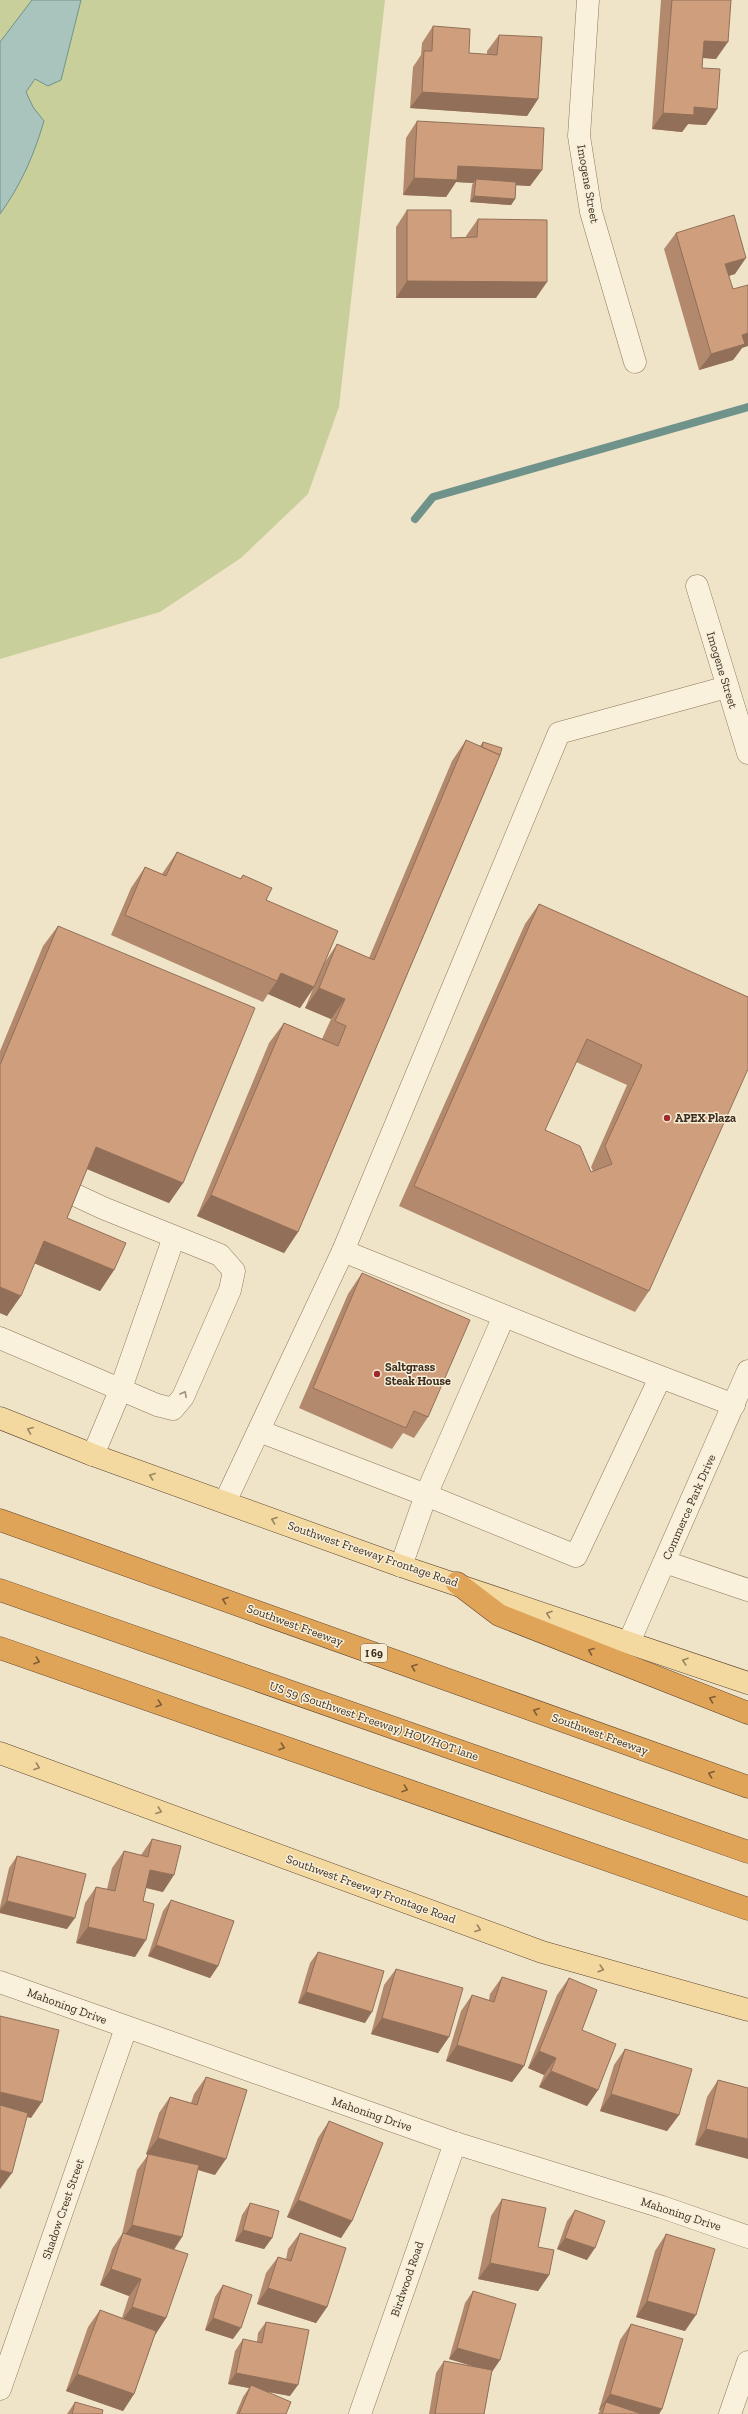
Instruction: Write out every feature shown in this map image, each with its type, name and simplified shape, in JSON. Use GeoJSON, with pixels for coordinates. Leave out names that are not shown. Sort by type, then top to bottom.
{"type":"FeatureCollection","features":[{"type":"Feature","properties":{"kind":"highway","name":"Southwest Freeway"},"geometry":{"type":"LineString","coordinates":[[0,1520],[748,1787]]}},
{"type":"Feature","properties":{"kind":"highway"},"geometry":{"type":"LineString","coordinates":[[457,1583],[499,1615],[748,1713]]}},
{"type":"Feature","properties":{"kind":"highway","name":"US 59 (Southwest Freeway) HOV/HOT lane"},"geometry":{"type":"LineString","coordinates":[[0,1590],[748,1852]]}},
{"type":"Feature","properties":{"kind":"highway"},"geometry":{"type":"LineString","coordinates":[[0,1648],[748,1909]]}},
{"type":"Feature","properties":{"kind":"main road","name":"Southwest Freeway Frontage Road"},"geometry":{"type":"LineString","coordinates":[[0,1418],[93,1455],[401,1566],[457,1583],[748,1683]]}},
{"type":"Feature","properties":{"kind":"main road","name":"Southwest Freeway Frontage Road"},"geometry":{"type":"LineString","coordinates":[[0,1753],[542,1952],[748,2010]]}},
{"type":"Feature","properties":{"kind":"street","name":"Imogene Street"},"geometry":{"type":"LineString","coordinates":[[588,0],[580,136],[591,212],[635,362]]}},
{"type":"Feature","properties":{"kind":"street","name":"Imogene Street"},"geometry":{"type":"LineString","coordinates":[[697,586],[748,753]]}},
{"type":"Feature","properties":{"kind":"street"},"geometry":{"type":"LineString","coordinates":[[225,1502],[344,1251],[559,733],[728,687]]}},
{"type":"Feature","properties":{"kind":"street"},"geometry":{"type":"LineString","coordinates":[[0,1338],[140,1399],[173,1409],[183,1397],[230,1290],[234,1271],[220,1255],[71,1193]]}},
{"type":"Feature","properties":{"kind":"street"},"geometry":{"type":"LineString","coordinates":[[93,1455],[120,1391],[174,1237]]}},
{"type":"Feature","properties":{"kind":"street"},"geometry":{"type":"LineString","coordinates":[[344,1251],[660,1378],[734,1405]]}},
{"type":"Feature","properties":{"kind":"street"},"geometry":{"type":"LineString","coordinates":[[401,1566],[426,1495],[504,1316]]}},
{"type":"Feature","properties":{"kind":"street","name":"Commerce Park Drive"},"geometry":{"type":"LineString","coordinates":[[629,1642],[748,1371]]}},
{"type":"Feature","properties":{"kind":"street"},"geometry":{"type":"LineString","coordinates":[[259,1431],[426,1495],[576,1556],[660,1378]]}},
{"type":"Feature","properties":{"kind":"street"},"geometry":{"type":"LineString","coordinates":[[665,1562],[748,1590]]}},
{"type":"Feature","properties":{"kind":"street","name":"Mahoning Drive"},"geometry":{"type":"LineString","coordinates":[[0,1982],[126,2028],[455,2143],[662,2207],[748,2237]]}},
{"type":"Feature","properties":{"kind":"street","name":"Shadow Crest Street"},"geometry":{"type":"LineString","coordinates":[[0,2389],[126,2028]]}},
{"type":"Feature","properties":{"kind":"street","name":"Birdwood Road"},"geometry":{"type":"LineString","coordinates":[[360,2414],[455,2143]]}},
{"type":"Feature","properties":{"kind":"street"},"geometry":{"type":"LineString","coordinates":[[730,2414],[748,2362]]}},
{"type":"Feature","properties":{"kind":"green space"},"geometry":{"type":"Polygon","coordinates":[[[0,0],[385,0],[339,407],[308,494],[241,558],[160,612],[0,659],[0,0]]]}},
{"type":"Feature","properties":{"kind":"water"},"geometry":{"type":"Polygon","coordinates":[[[32,0],[81,0],[61,80],[48,86],[35,79],[26,92],[33,107],[44,121],[36,146],[21,181],[0,214],[0,42],[32,0]]]}},
{"type":"Feature","properties":{"kind":"building"},"geometry":{"type":"Polygon","coordinates":[[[672,0],[731,0],[728,42],[704,41],[702,68],[720,69],[717,109],[694,107],[694,115],[663,113],[672,0]]]}},
{"type":"Feature","properties":{"kind":"building"},"geometry":{"type":"Polygon","coordinates":[[[433,26],[470,29],[469,53],[497,55],[499,35],[542,37],[538,99],[422,92],[424,51],[432,51],[433,26]]]}},
{"type":"Feature","properties":{"kind":"building"},"geometry":{"type":"Polygon","coordinates":[[[417,121],[544,128],[542,170],[458,166],[457,180],[414,178],[417,121]]]}},
{"type":"Feature","properties":{"kind":"building"},"geometry":{"type":"Polygon","coordinates":[[[476,179],[516,182],[515,199],[474,196],[476,179]]]}},
{"type":"Feature","properties":{"kind":"building"},"geometry":{"type":"Polygon","coordinates":[[[407,210],[451,210],[451,238],[477,237],[478,219],[547,220],[547,282],[407,281],[407,210]]]}},
{"type":"Feature","properties":{"kind":"building"},"geometry":{"type":"Polygon","coordinates":[[[734,215],[746,258],[725,264],[733,289],[748,285],[748,333],[742,335],[745,344],[711,354],[676,233],[734,215]]]}},
{"type":"Feature","properties":{"kind":"building"},"geometry":{"type":"Polygon","coordinates":[[[466,740],[500,755],[298,1232],[211,1195],[284,1023],[338,1046],[346,1026],[335,1021],[345,999],[319,988],[337,944],[374,960],[466,740]]]}},
{"type":"Feature","properties":{"kind":"building"},"geometry":{"type":"Polygon","coordinates":[[[483,742],[502,748],[500,755],[482,747],[483,742]]]}},
{"type":"Feature","properties":{"kind":"building"},"geometry":{"type":"Polygon","coordinates":[[[177,852],[241,879],[243,875],[272,888],[266,900],[338,931],[314,987],[281,973],[277,981],[125,915],[145,867],[166,876],[177,852]]]}},
{"type":"Feature","properties":{"kind":"building","name":"APEX Plaza"},"geometry":{"type":"Polygon","coordinates":[[[539,904],[748,997],[748,1069],[649,1291],[414,1186],[539,904]],[[587,1039],[545,1130],[580,1146],[591,1172],[612,1164],[605,1146],[642,1065],[587,1039]]]}},
{"type":"Feature","properties":{"kind":"building"},"geometry":{"type":"Polygon","coordinates":[[[58,926],[255,1008],[183,1183],[96,1147],[67,1218],[126,1243],[114,1270],[44,1241],[21,1296],[0,1287],[0,1065],[58,926]]]}},
{"type":"Feature","properties":{"kind":"building","name":"Saltgrass Steak House"},"geometry":{"type":"Polygon","coordinates":[[[362,1273],[470,1320],[428,1417],[414,1411],[406,1428],[313,1388],[362,1273]]]}},
{"type":"Feature","properties":{"kind":"building"},"geometry":{"type":"Polygon","coordinates":[[[152,1839],[181,1846],[174,1875],[150,1870],[143,1901],[154,1904],[146,1940],[88,1927],[96,1887],[115,1891],[124,1851],[148,1857],[152,1839]]]}},
{"type":"Feature","properties":{"kind":"building"},"geometry":{"type":"Polygon","coordinates":[[[17,1856],[86,1874],[75,1918],[7,1901],[17,1856]]]}},
{"type":"Feature","properties":{"kind":"building"},"geometry":{"type":"Polygon","coordinates":[[[171,1900],[234,1921],[218,1966],[156,1945],[171,1900]]]}},
{"type":"Feature","properties":{"kind":"building"},"geometry":{"type":"Polygon","coordinates":[[[318,1952],[384,1971],[372,2012],[306,1992],[318,1952]]]}},
{"type":"Feature","properties":{"kind":"building"},"geometry":{"type":"Polygon","coordinates":[[[396,1969],[463,1988],[449,2037],[382,2018],[396,1969]]]}},
{"type":"Feature","properties":{"kind":"building"},"geometry":{"type":"Polygon","coordinates":[[[502,1977],[547,1991],[524,2066],[457,2045],[472,1995],[494,2002],[502,1977]]]}},
{"type":"Feature","properties":{"kind":"building"},"geometry":{"type":"Polygon","coordinates":[[[569,1978],[597,1990],[582,2030],[616,2044],[598,2090],[551,2071],[556,2058],[539,2051],[569,1978]]]}},
{"type":"Feature","properties":{"kind":"building"},"geometry":{"type":"Polygon","coordinates":[[[0,2016],[59,2030],[42,2102],[0,2092],[0,2016]]]}},
{"type":"Feature","properties":{"kind":"building"},"geometry":{"type":"Polygon","coordinates":[[[625,2049],[692,2069],[679,2115],[611,2094],[625,2049]]]}},
{"type":"Feature","properties":{"kind":"building"},"geometry":{"type":"Polygon","coordinates":[[[206,2077],[247,2090],[226,2159],[158,2138],[170,2097],[197,2105],[206,2077]]]}},
{"type":"Feature","properties":{"kind":"building"},"geometry":{"type":"Polygon","coordinates":[[[718,2080],[748,2088],[748,2139],[706,2129],[718,2080]]]}},
{"type":"Feature","properties":{"kind":"building"},"geometry":{"type":"Polygon","coordinates":[[[0,2105],[28,2113],[12,2173],[0,2170],[0,2105]]]}},
{"type":"Feature","properties":{"kind":"building"},"geometry":{"type":"Polygon","coordinates":[[[329,2121],[383,2143],[352,2221],[298,2200],[329,2121]]]}},
{"type":"Feature","properties":{"kind":"building"},"geometry":{"type":"Polygon","coordinates":[[[148,2154],[199,2165],[182,2237],[132,2225],[148,2154]]]}},
{"type":"Feature","properties":{"kind":"building"},"geometry":{"type":"Polygon","coordinates":[[[502,2199],[546,2208],[538,2247],[554,2250],[549,2275],[490,2263],[502,2199]]]}},
{"type":"Feature","properties":{"kind":"building"},"geometry":{"type":"Polygon","coordinates":[[[250,2203],[279,2211],[272,2238],[243,2230],[250,2203]]]}},
{"type":"Feature","properties":{"kind":"building"},"geometry":{"type":"Polygon","coordinates":[[[575,2210],[605,2221],[595,2248],[565,2238],[575,2210]]]}},
{"type":"Feature","properties":{"kind":"building"},"geometry":{"type":"Polygon","coordinates":[[[123,2233],[188,2254],[166,2318],[132,2307],[141,2279],[111,2269],[123,2233]]]}},
{"type":"Feature","properties":{"kind":"building"},"geometry":{"type":"Polygon","coordinates":[[[300,2233],[346,2248],[327,2307],[268,2288],[278,2257],[291,2261],[300,2233]]]}},
{"type":"Feature","properties":{"kind":"building"},"geometry":{"type":"Polygon","coordinates":[[[666,2234],[715,2249],[696,2315],[647,2301],[666,2234]]]}},
{"type":"Feature","properties":{"kind":"building"},"geometry":{"type":"Polygon","coordinates":[[[223,2285],[252,2295],[241,2328],[213,2318],[223,2285]]]}},
{"type":"Feature","properties":{"kind":"building"},"geometry":{"type":"Polygon","coordinates":[[[473,2291],[516,2304],[500,2360],[457,2348],[473,2291]]]}},
{"type":"Feature","properties":{"kind":"building"},"geometry":{"type":"Polygon","coordinates":[[[100,2310],[156,2331],[134,2394],[77,2374],[100,2310]]]}},
{"type":"Feature","properties":{"kind":"building"},"geometry":{"type":"Polygon","coordinates":[[[266,2322],[309,2330],[298,2385],[236,2373],[243,2339],[262,2343],[266,2322]]]}},
{"type":"Feature","properties":{"kind":"building"},"geometry":{"type":"Polygon","coordinates":[[[631,2324],[683,2339],[662,2409],[610,2394],[631,2324]]]}},
{"type":"Feature","properties":{"kind":"building"},"geometry":{"type":"Polygon","coordinates":[[[444,2361],[492,2370],[484,2414],[435,2414],[444,2361]]]}},
{"type":"Feature","properties":{"kind":"building"},"geometry":{"type":"Polygon","coordinates":[[[251,2385],[291,2402],[286,2414],[239,2414],[251,2385]]]}},
{"type":"Feature","properties":{"kind":"building"},"geometry":{"type":"Polygon","coordinates":[[[75,2402],[103,2410],[102,2414],[72,2414],[75,2402]]]}},
{"type":"Feature","properties":{"kind":"building"},"geometry":{"type":"Polygon","coordinates":[[[606,2402],[642,2414],[602,2414],[606,2402]]]}},
{"type":"Feature","properties":{"kind":"waterway"},"geometry":{"type":"LineString","coordinates":[[415,519],[433,497],[748,407]]}},
{"type":"Feature","properties":{"kind":"place","name":"APEX Plaza"},"geometry":{"type":"Point","coordinates":[667,1118]}},
{"type":"Feature","properties":{"kind":"place","name":"Saltgrass Steak House"},"geometry":{"type":"Point","coordinates":[377,1374]}}]}
